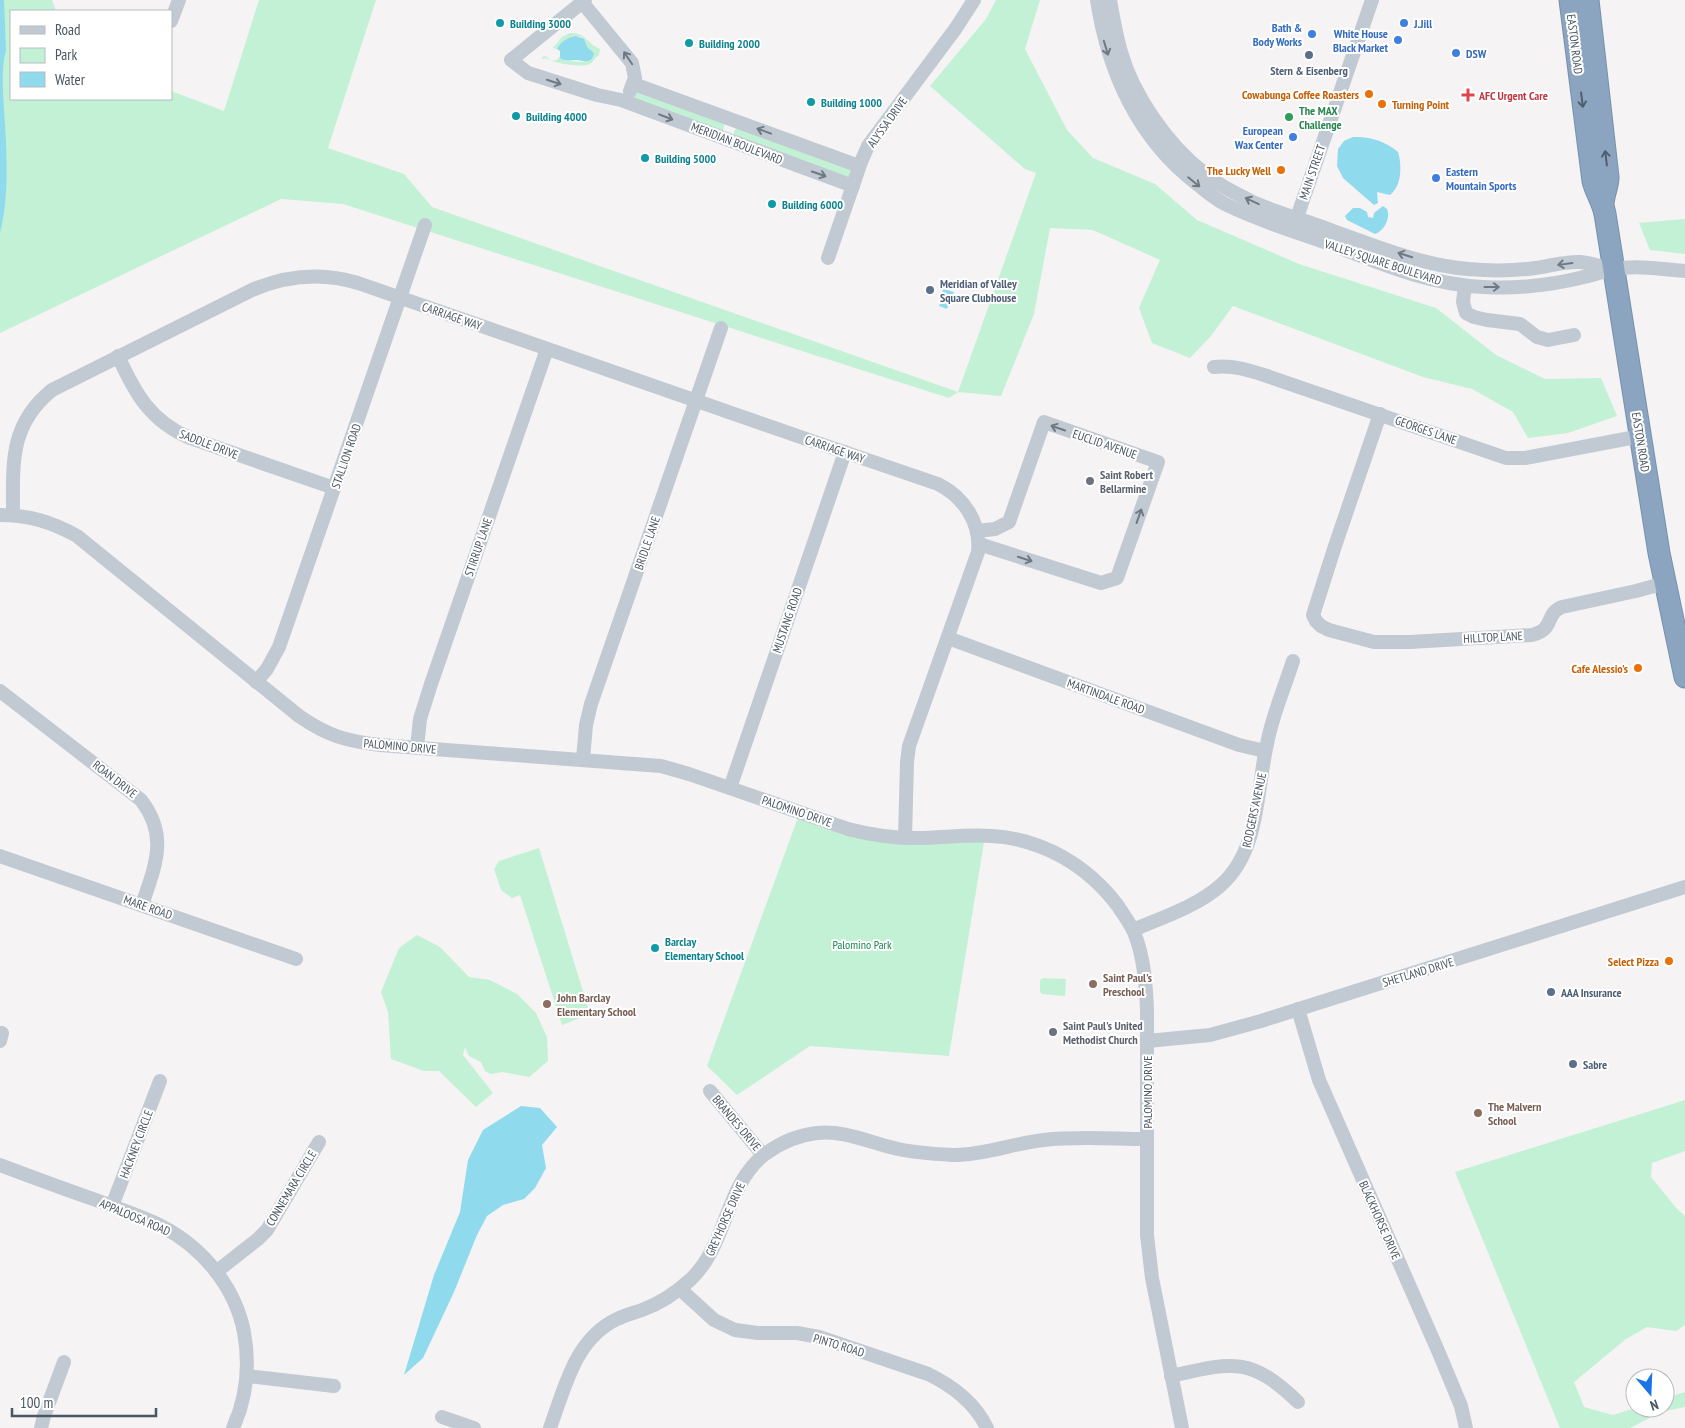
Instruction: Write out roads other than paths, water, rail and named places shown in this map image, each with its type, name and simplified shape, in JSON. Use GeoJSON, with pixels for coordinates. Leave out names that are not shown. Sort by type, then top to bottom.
{"type":"FeatureCollection","features":[{"type":"Feature","properties":{"kind":"highway","name":"EASTON ROAD"},"geometry":{"type":"LineString","coordinates":[[1570,0],[1593,181],[1603,205]]}},
{"type":"Feature","properties":{"kind":"highway","name":"EASTON ROAD"},"geometry":{"type":"LineString","coordinates":[[1588,0],[1608,177],[1608,183],[1603,196],[1603,205],[1665,583],[1685,677]]}},
{"type":"Feature","properties":{"kind":"street"},"geometry":{"type":"LineString","coordinates":[[172,18],[179,0]]}},
{"type":"Feature","properties":{"kind":"street","name":"ALYSSA DRIVE"},"geometry":{"type":"LineString","coordinates":[[828,258],[859,166],[868,146],[956,28],[974,0]]}},
{"type":"Feature","properties":{"kind":"street","name":"VALLEY SQUARE BOULEVARD"},"geometry":{"type":"LineString","coordinates":[[1097,0],[1103,38],[1120,86],[1141,123],[1170,160],[1194,182],[1223,203],[1267,223],[1294,225],[1313,223],[1422,261],[1450,267],[1500,271],[1580,262],[1613,269]]}},
{"type":"Feature","properties":{"kind":"street","name":"VALLEY SQUARE BOULEVARD"},"geometry":{"type":"LineString","coordinates":[[1110,0],[1124,62],[1142,99],[1170,139],[1185,156],[1221,185],[1257,203],[1294,225],[1416,276],[1465,286],[1500,288],[1540,285],[1583,278],[1613,269]]}},
{"type":"Feature","properties":{"kind":"street","name":"MAIN STREET"},"geometry":{"type":"LineString","coordinates":[[1294,225],[1372,0]]}},
{"type":"Feature","properties":{"kind":"street","name":"MERIDIAN BOULEVARD"},"geometry":{"type":"LineString","coordinates":[[853,186],[621,100],[597,96],[528,73],[511,60],[584,1],[632,62],[635,78],[634,84],[859,166]]}},
{"type":"Feature","properties":{"kind":"street"},"geometry":{"type":"LineString","coordinates":[[621,100],[628,94],[634,84]]}},
{"type":"Feature","properties":{"kind":"street","name":"STALLION ROAD"},"geometry":{"type":"LineString","coordinates":[[256,682],[267,669],[279,647],[425,225]]}},
{"type":"Feature","properties":{"kind":"street"},"geometry":{"type":"LineString","coordinates":[[1613,269],[1635,268],[1685,271]]}},
{"type":"Feature","properties":{"kind":"street","name":"CARRIAGE WAY"},"geometry":{"type":"LineString","coordinates":[[6,515],[15,453],[21,428],[34,407],[52,390],[252,290],[290,278],[310,276],[339,278],[358,283],[938,484],[947,488],[965,505],[977,533]]}},
{"type":"Feature","properties":{"kind":"street"},"geometry":{"type":"LineString","coordinates":[[1465,286],[1463,302],[1466,313],[1474,317],[1520,324],[1537,336],[1548,340],[1574,335]]}},
{"type":"Feature","properties":{"kind":"street","name":"BRIDLE LANE"},"geometry":{"type":"LineString","coordinates":[[583,759],[586,726],[591,704],[721,328]]}},
{"type":"Feature","properties":{"kind":"street","name":"STIRRUP LANE"},"geometry":{"type":"LineString","coordinates":[[418,747],[420,719],[431,684],[546,349]]}},
{"type":"Feature","properties":{"kind":"street","name":"SADDLE DRIVE"},"geometry":{"type":"LineString","coordinates":[[118,356],[139,397],[155,416],[168,427],[190,438],[334,488]]}},
{"type":"Feature","properties":{"kind":"street","name":"GEORGES LANE"},"geometry":{"type":"LineString","coordinates":[[1214,367],[1241,368],[1506,458],[1525,458],[1641,436]]}},
{"type":"Feature","properties":{"kind":"street","name":"HILLTOP LANE"},"geometry":{"type":"LineString","coordinates":[[1380,414],[1334,546],[1313,615],[1321,626],[1329,630],[1374,642],[1410,642],[1532,635],[1546,629],[1553,612],[1562,607],[1665,583]]}},
{"type":"Feature","properties":{"kind":"street","name":"EUCLID AVENUE"},"geometry":{"type":"LineString","coordinates":[[1044,422],[1158,462],[1117,578],[1101,583],[977,533],[995,529],[1010,522],[1044,422]]}},
{"type":"Feature","properties":{"kind":"street","name":"MUSTANG ROAD"},"geometry":{"type":"LineString","coordinates":[[730,788],[845,452]]}},
{"type":"Feature","properties":{"kind":"street","name":"PALOMINO DRIVE"},"geometry":{"type":"LineString","coordinates":[[6,515],[28,516],[45,521],[62,527],[77,536],[299,716],[314,727],[330,735],[353,742],[661,766],[848,829],[905,838],[992,836],[1031,843],[1048,849],[1077,866],[1102,887],[1119,908],[1133,930],[1146,980],[1147,1235],[1152,1278],[1182,1428]]}},
{"type":"Feature","properties":{"kind":"street"},"geometry":{"type":"LineString","coordinates":[[905,838],[909,746],[978,552],[977,533]]}},
{"type":"Feature","properties":{"kind":"street","name":"MARTINDALE ROAD"},"geometry":{"type":"LineString","coordinates":[[948,638],[1239,745],[1266,751]]}},
{"type":"Feature","properties":{"kind":"street","name":"RODGERS AVENUE"},"geometry":{"type":"LineString","coordinates":[[1133,930],[1213,892],[1232,874],[1243,858],[1249,845],[1274,717],[1293,662]]}},
{"type":"Feature","properties":{"kind":"street","name":"ROAN DRIVE"},"geometry":{"type":"LineString","coordinates":[[0,691],[121,784],[141,800],[147,808],[156,827],[158,847],[156,861],[142,905]]}},
{"type":"Feature","properties":{"kind":"street","name":"MARE ROAD"},"geometry":{"type":"LineString","coordinates":[[0,856],[296,959]]}},
{"type":"Feature","properties":{"kind":"street","name":"SHETLAND DRIVE"},"geometry":{"type":"LineString","coordinates":[[1147,1040],[1210,1034],[1261,1021],[1685,887]]}},
{"type":"Feature","properties":{"kind":"street","name":"BLACKHORSE DRIVE"},"geometry":{"type":"LineString","coordinates":[[1298,1009],[1319,1080],[1439,1353],[1461,1406],[1466,1428]]}},
{"type":"Feature","properties":{"kind":"street","name":"HACKNEY CIRCLE"},"geometry":{"type":"LineString","coordinates":[[112,1206],[160,1081]]}},
{"type":"Feature","properties":{"kind":"street","name":"BRANDES DRIVE"},"geometry":{"type":"LineString","coordinates":[[710,1091],[763,1155]]}},
{"type":"Feature","properties":{"kind":"street","name":"GREYHORSE DRIVE"},"geometry":{"type":"LineString","coordinates":[[550,1428],[574,1363],[588,1342],[618,1318],[658,1304],[680,1289],[693,1277],[704,1263],[717,1239],[736,1190],[752,1166],[776,1146],[789,1140],[817,1133],[845,1134],[898,1149],[953,1155],[978,1153],[1025,1143],[1057,1139],[1146,1139]]}},
{"type":"Feature","properties":{"kind":"street","name":"CONNEMARA CIRCLE"},"geometry":{"type":"LineString","coordinates":[[216,1272],[268,1230],[319,1142]]}},
{"type":"Feature","properties":{"kind":"street","name":"APPALOOSA ROAD"},"geometry":{"type":"LineString","coordinates":[[0,1165],[155,1223],[184,1239],[205,1258],[230,1294],[242,1324],[246,1345],[247,1376],[240,1409],[233,1428]]}},
{"type":"Feature","properties":{"kind":"street","name":"PINTO ROAD"},"geometry":{"type":"LineString","coordinates":[[680,1289],[714,1320],[735,1330],[758,1334],[797,1333],[819,1337],[928,1374],[942,1381],[967,1399],[988,1428]]}},
{"type":"Feature","properties":{"kind":"street"},"geometry":{"type":"LineString","coordinates":[[41,1428],[64,1362]]}},
{"type":"Feature","properties":{"kind":"street"},"geometry":{"type":"LineString","coordinates":[[1171,1376],[1224,1365],[1242,1366],[1270,1377],[1298,1402]]}},
{"type":"Feature","properties":{"kind":"street"},"geometry":{"type":"LineString","coordinates":[[247,1376],[334,1386]]}},
{"type":"Feature","properties":{"kind":"street"},"geometry":{"type":"LineString","coordinates":[[442,1417],[474,1428]]}},
{"type":"Feature","properties":{"kind":"water"},"geometry":{"type":"Polygon","coordinates":[[[0,0],[4,0],[6,51],[3,67],[3,87],[7,165],[5,206],[0,233],[0,0]]]}},
{"type":"Feature","properties":{"kind":"water"},"geometry":{"type":"Polygon","coordinates":[[[576,36],[584,39],[588,48],[594,53],[592,59],[585,61],[560,58],[560,51],[557,49],[559,46],[570,37],[576,36]]]}},
{"type":"Feature","properties":{"kind":"water"},"geometry":{"type":"Polygon","coordinates":[[[1353,137],[1377,140],[1398,152],[1400,175],[1397,186],[1390,195],[1377,192],[1378,203],[1374,205],[1343,178],[1337,166],[1338,149],[1344,141],[1353,137]]]}},
{"type":"Feature","properties":{"kind":"water"},"geometry":{"type":"Polygon","coordinates":[[[1383,206],[1387,209],[1388,213],[1386,224],[1375,234],[1347,220],[1345,216],[1353,208],[1360,208],[1367,212],[1368,217],[1373,218],[1374,213],[1383,206]]]}},
{"type":"Feature","properties":{"kind":"water"},"geometry":{"type":"Polygon","coordinates":[[[944,289],[954,292],[947,309],[939,306],[944,289]]]}},
{"type":"Feature","properties":{"kind":"water"},"geometry":{"type":"Polygon","coordinates":[[[521,1106],[540,1108],[557,1127],[542,1145],[546,1168],[535,1188],[524,1199],[503,1205],[487,1216],[423,1358],[404,1375],[434,1275],[460,1212],[468,1160],[483,1130],[521,1106]]]}},
{"type":"Feature","properties":{"kind":"place","name":"Building 3000"},"geometry":{"type":"Point","coordinates":[500,23]}},
{"type":"Feature","properties":{"kind":"place","name":"J.Jill"},"geometry":{"type":"Point","coordinates":[1404,23]}},
{"type":"Feature","properties":{"kind":"place","name":"Bath & Body Works"},"geometry":{"type":"Point","coordinates":[1312,34]}},
{"type":"Feature","properties":{"kind":"place","name":"White House Black Market"},"geometry":{"type":"Point","coordinates":[1398,40]}},
{"type":"Feature","properties":{"kind":"place","name":"Building 2000"},"geometry":{"type":"Point","coordinates":[689,43]}},
{"type":"Feature","properties":{"kind":"place","name":"DSW"},"geometry":{"type":"Point","coordinates":[1456,53]}},
{"type":"Feature","properties":{"kind":"place","name":"Stern & Eisenberg"},"geometry":{"type":"Point","coordinates":[1309,55]}},
{"type":"Feature","properties":{"kind":"place","name":"Cowabunga Coffee Roasters"},"geometry":{"type":"Point","coordinates":[1369,94]}},
{"type":"Feature","properties":{"kind":"place","name":"AFC Urgent Care"},"geometry":{"type":"Point","coordinates":[1468,95]}},
{"type":"Feature","properties":{"kind":"place","name":"Building 1000"},"geometry":{"type":"Point","coordinates":[811,102]}},
{"type":"Feature","properties":{"kind":"place","name":"Turning Point"},"geometry":{"type":"Point","coordinates":[1382,104]}},
{"type":"Feature","properties":{"kind":"place","name":"Building 4000"},"geometry":{"type":"Point","coordinates":[516,116]}},
{"type":"Feature","properties":{"kind":"place","name":"The MAX Challenge"},"geometry":{"type":"Point","coordinates":[1289,117]}},
{"type":"Feature","properties":{"kind":"place","name":"European Wax Center"},"geometry":{"type":"Point","coordinates":[1293,137]}},
{"type":"Feature","properties":{"kind":"place","name":"Building 5000"},"geometry":{"type":"Point","coordinates":[645,158]}},
{"type":"Feature","properties":{"kind":"place","name":"The Lucky Well"},"geometry":{"type":"Point","coordinates":[1281,170]}},
{"type":"Feature","properties":{"kind":"place","name":"Eastern Mountain Sports"},"geometry":{"type":"Point","coordinates":[1436,178]}},
{"type":"Feature","properties":{"kind":"place","name":"Building 6000"},"geometry":{"type":"Point","coordinates":[772,204]}},
{"type":"Feature","properties":{"kind":"place","name":"Meridian of Valley Square Clubhouse"},"geometry":{"type":"Point","coordinates":[930,290]}},
{"type":"Feature","properties":{"kind":"place","name":"Saint Robert Bellarmine"},"geometry":{"type":"Point","coordinates":[1090,481]}},
{"type":"Feature","properties":{"kind":"place","name":"Cafe Alessio's"},"geometry":{"type":"Point","coordinates":[1638,668]}},
{"type":"Feature","properties":{"kind":"place","name":"Barclay Elementary School"},"geometry":{"type":"Point","coordinates":[655,948]}},
{"type":"Feature","properties":{"kind":"place","name":"Select Pizza"},"geometry":{"type":"Point","coordinates":[1669,961]}},
{"type":"Feature","properties":{"kind":"place","name":"Saint Paul's Preschool"},"geometry":{"type":"Point","coordinates":[1093,984]}},
{"type":"Feature","properties":{"kind":"place","name":"AAA Insurance"},"geometry":{"type":"Point","coordinates":[1551,992]}},
{"type":"Feature","properties":{"kind":"place","name":"John Barclay Elementary School"},"geometry":{"type":"Point","coordinates":[547,1004]}},
{"type":"Feature","properties":{"kind":"place","name":"Saint Paul's United Methodist Church"},"geometry":{"type":"Point","coordinates":[1053,1032]}},
{"type":"Feature","properties":{"kind":"place","name":"Sabre"},"geometry":{"type":"Point","coordinates":[1573,1064]}},
{"type":"Feature","properties":{"kind":"place","name":"The Malvern School"},"geometry":{"type":"Point","coordinates":[1478,1113]}},
{"type":"Feature","properties":{"kind":"park label","name":"Palomino Park"},"geometry":{"type":"Point","coordinates":[862,944]}}]}
